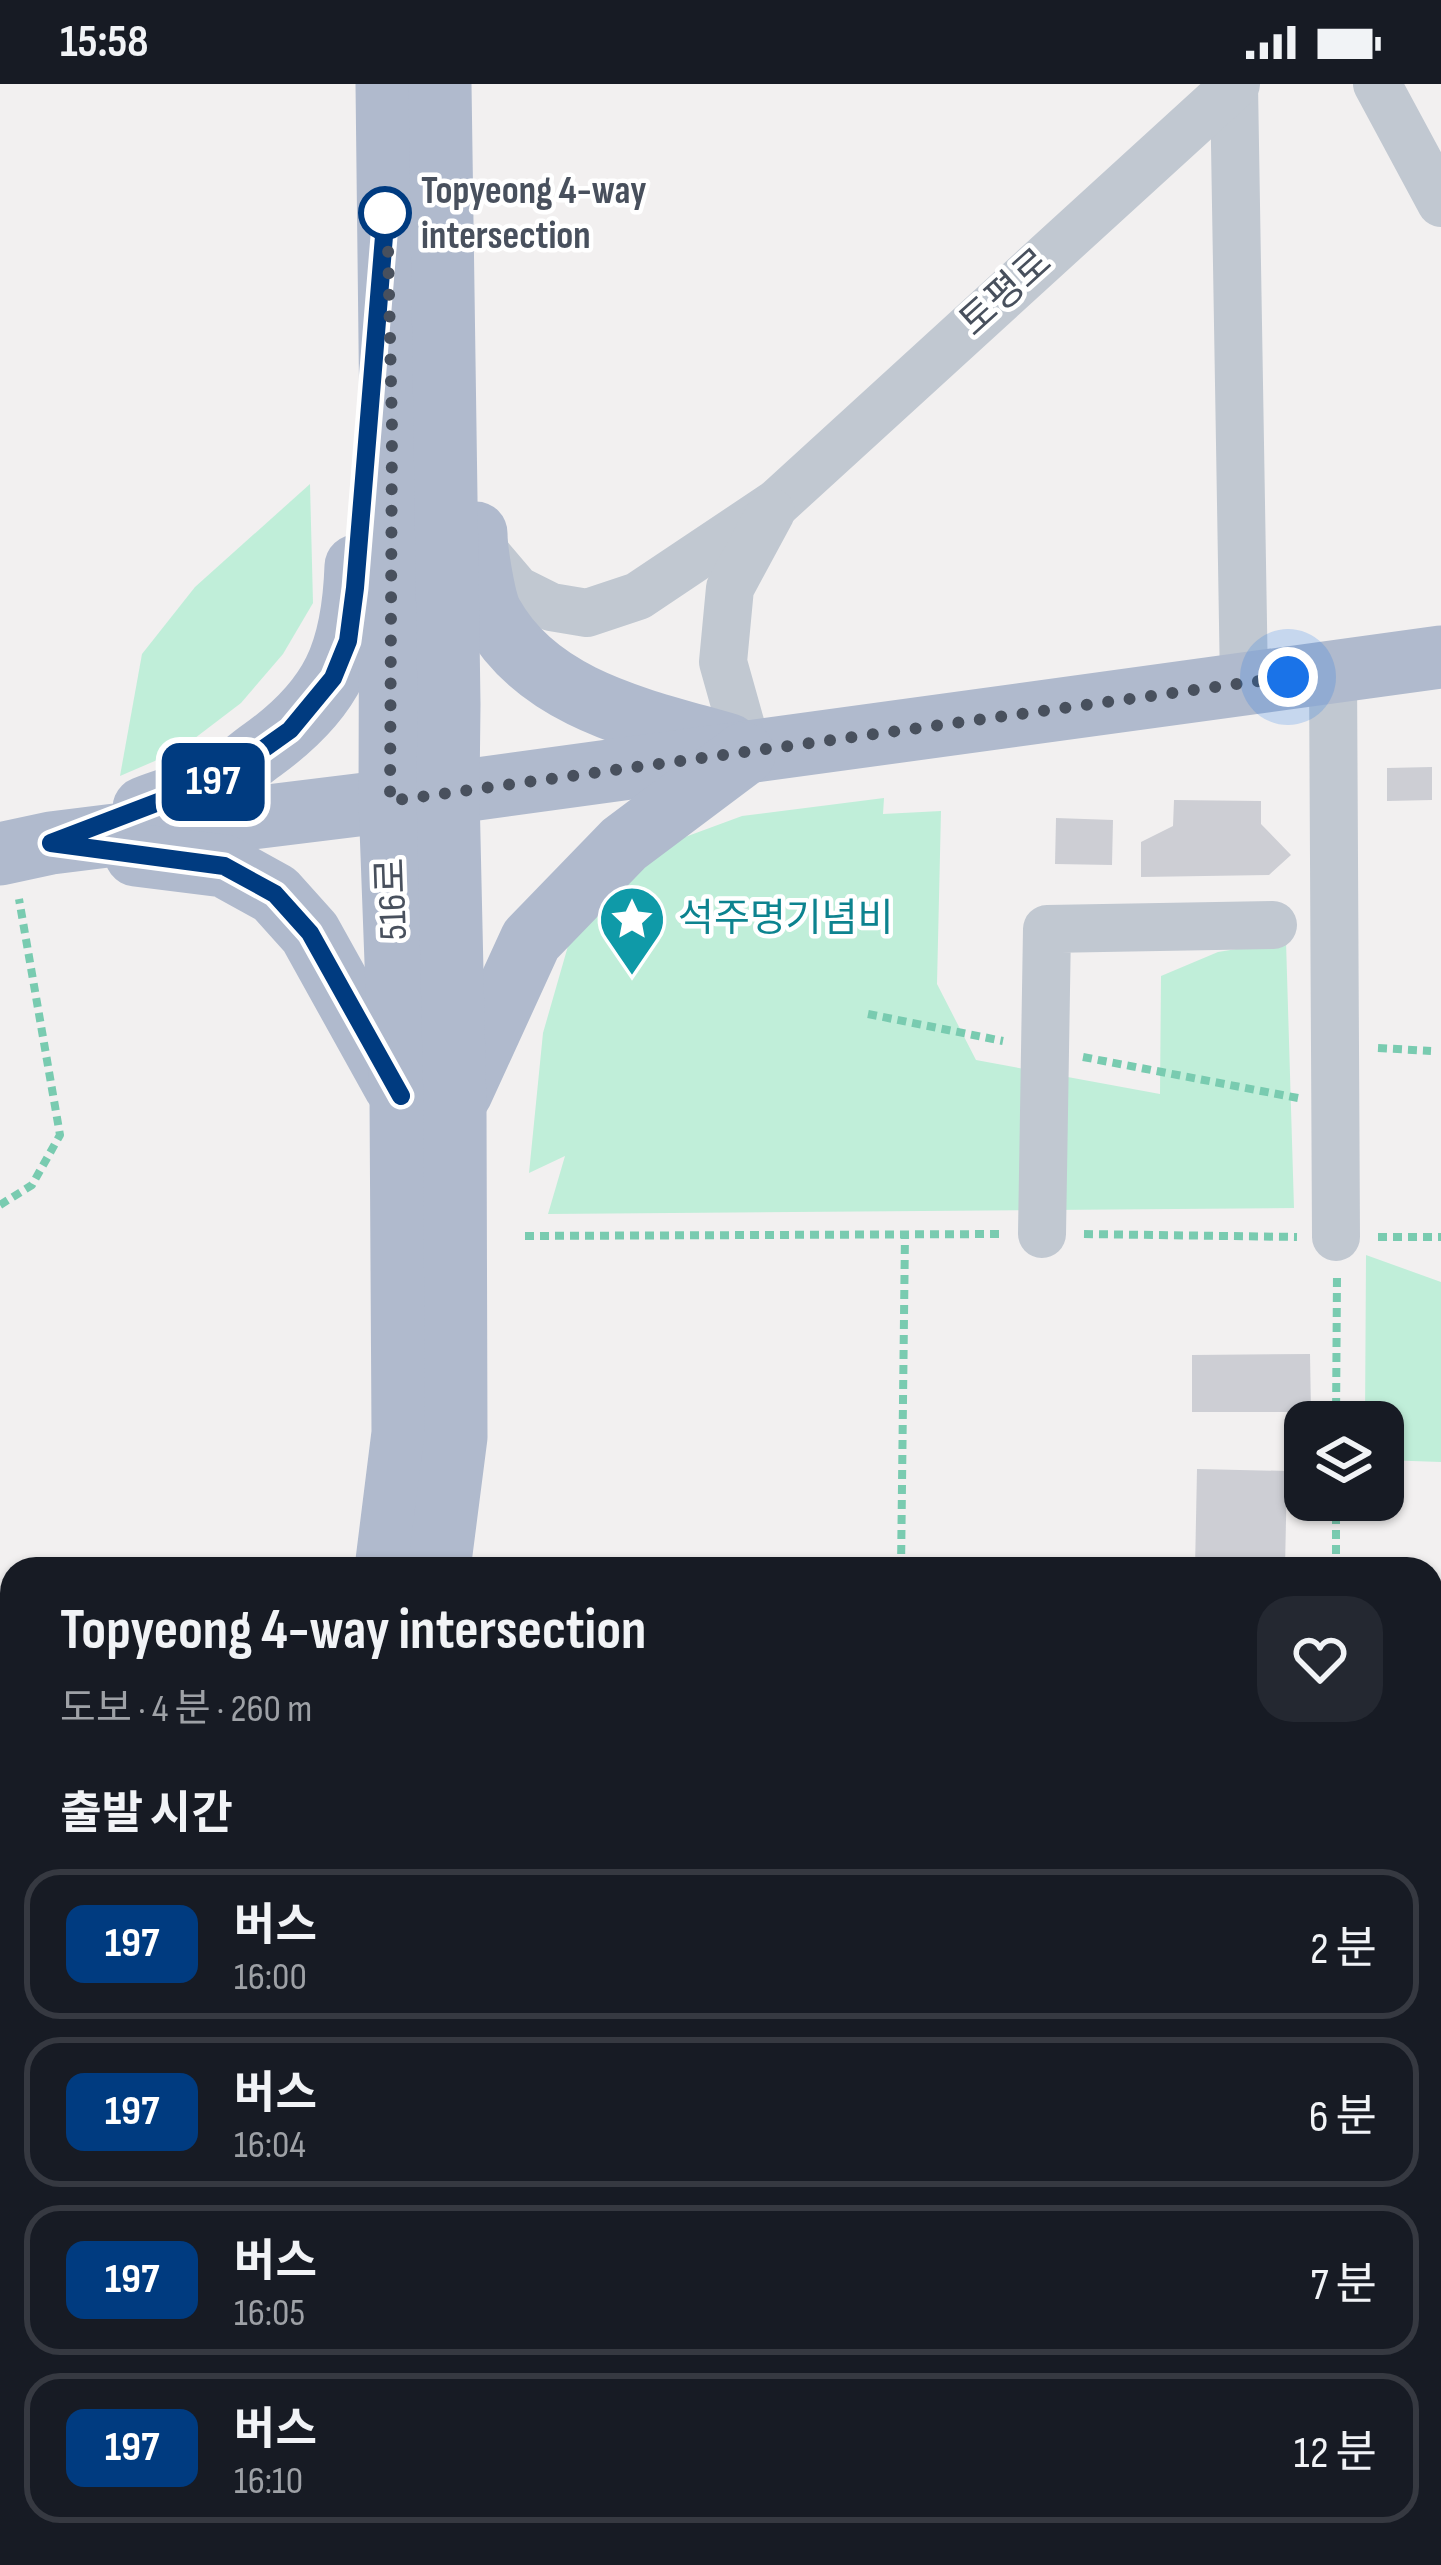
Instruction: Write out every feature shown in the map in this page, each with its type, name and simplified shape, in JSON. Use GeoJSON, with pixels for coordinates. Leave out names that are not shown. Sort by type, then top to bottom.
{"type":"FeatureCollection","features":[{"type":"Feature","properties":{"kind":"main road","name":"516로"},"geometry":{"type":"LineString","coordinates":[[387,84],[392,428],[419,797],[428,1101],[456,1437],[441,1557]]}},
{"type":"Feature","properties":{"kind":"main road","name":"516로"},"geometry":{"type":"LineString","coordinates":[[419,797],[449,704],[440,84]]}},
{"type":"Feature","properties":{"kind":"main road"},"geometry":{"type":"LineString","coordinates":[[21,850],[224,777],[290,730],[333,678],[348,641],[355,588],[387,200]]}},
{"type":"Feature","properties":{"kind":"main road"},"geometry":{"type":"LineString","coordinates":[[443,233],[475,335],[476,542],[489,610],[527,658],[560,685],[616,710],[748,751]]}},
{"type":"Feature","properties":{"kind":"main road"},"geometry":{"type":"LineString","coordinates":[[21,850],[1441,657]]}},
{"type":"Feature","properties":{"kind":"main road"},"geometry":{"type":"LineString","coordinates":[[21,850],[224,866],[275,894],[310,933],[428,1101],[531,940],[624,844],[748,751]]}},
{"type":"Feature","properties":{"kind":"main road","name":"516로"},"geometry":{"type":"LineString","coordinates":[[388,1557],[404,1433],[428,1101]]}},
{"type":"Feature","properties":{"kind":"street"},"geometry":{"type":"LineString","coordinates":[[1377,84],[1441,203]]}},
{"type":"Feature","properties":{"kind":"street"},"geometry":{"type":"LineString","coordinates":[[1235,85],[1244,682]]}},
{"type":"Feature","properties":{"kind":"street","name":"토평로"},"geometry":{"type":"LineString","coordinates":[[777,503],[1235,85]]}},
{"type":"Feature","properties":{"kind":"street"},"geometry":{"type":"LineString","coordinates":[[476,542],[518,590],[551,607],[587,613],[638,596],[777,503]]}},
{"type":"Feature","properties":{"kind":"street"},"geometry":{"type":"LineString","coordinates":[[748,751],[723,662],[730,588],[777,503]]}},
{"type":"Feature","properties":{"kind":"street"},"geometry":{"type":"LineString","coordinates":[[1333,671],[1336,1237]]}},
{"type":"Feature","properties":{"kind":"street"},"geometry":{"type":"LineString","coordinates":[[1042,1234],[1047,929],[1273,925]]}},
{"type":"Feature","properties":{"kind":"path"},"geometry":{"type":"LineString","coordinates":[[0,1205],[32,1185],[60,1135],[21,850]]}},
{"type":"Feature","properties":{"kind":"path"},"geometry":{"type":"LineString","coordinates":[[868,1014],[1335,1105]]}},
{"type":"Feature","properties":{"kind":"path"},"geometry":{"type":"LineString","coordinates":[[1334,1044],[1431,1052]]}},
{"type":"Feature","properties":{"kind":"path"},"geometry":{"type":"LineString","coordinates":[[901,1557],[905,1233]]}},
{"type":"Feature","properties":{"kind":"path"},"geometry":{"type":"LineString","coordinates":[[525,1236],[905,1233],[1441,1238]]}},
{"type":"Feature","properties":{"kind":"path"},"geometry":{"type":"LineString","coordinates":[[1336,1237],[1336,1401]]}},
{"type":"Feature","properties":{"kind":"path"},"geometry":{"type":"LineString","coordinates":[[1336,1521],[1336,1557]]}},
{"type":"Feature","properties":{"kind":"green space"},"geometry":{"type":"Polygon","coordinates":[[[310,484],[313,603],[283,654],[241,703],[178,751],[120,776],[142,654],[195,587],[310,484]]]}},
{"type":"Feature","properties":{"kind":"green space"},"geometry":{"type":"Polygon","coordinates":[[[884,798],[883,814],[941,811],[937,984],[976,1060],[1160,1094],[1161,976],[1218,952],[1286,941],[1294,1208],[548,1214],[565,1156],[529,1173],[543,1033],[568,946],[658,847],[742,816],[884,798]]]}},
{"type":"Feature","properties":{"kind":"green space"},"geometry":{"type":"Polygon","coordinates":[[[1366,1255],[1441,1282],[1441,1462],[1404,1461],[1404,1401],[1365,1401],[1366,1255]]]}},
{"type":"Feature","properties":{"kind":"building"},"geometry":{"type":"Polygon","coordinates":[[[1432,767],[1432,800],[1387,801],[1387,768],[1432,767]]]}},
{"type":"Feature","properties":{"kind":"building"},"geometry":{"type":"Polygon","coordinates":[[[1174,800],[1261,801],[1261,824],[1291,855],[1269,875],[1141,877],[1141,842],[1173,826],[1174,800]]]}},
{"type":"Feature","properties":{"kind":"building"},"geometry":{"type":"Polygon","coordinates":[[[1056,818],[1113,820],[1112,865],[1055,864],[1056,818]]]}},
{"type":"Feature","properties":{"kind":"building"},"geometry":{"type":"Polygon","coordinates":[[[1310,1354],[1311,1401],[1284,1401],[1284,1412],[1192,1412],[1192,1355],[1310,1354]]]}},
{"type":"Feature","properties":{"kind":"building"},"geometry":{"type":"Polygon","coordinates":[[[1197,1469],[1284,1471],[1285,1557],[1195,1557],[1197,1469]]]}},
{"type":"Feature","properties":{"kind":"bus line","name":"197"},"geometry":{"type":"LineString","coordinates":[[387,200],[355,588],[348,641],[333,678],[290,730],[224,777],[51,843],[224,866],[275,894],[310,933],[401,1096]]}},
{"type":"Feature","properties":{"kind":"place","name":"Topyeong 4-way intersection"},"geometry":{"type":"Point","coordinates":[385,213]}},
{"type":"Feature","properties":{"kind":"place","name":"석주명기념비"},"geometry":{"type":"Point","coordinates":[632,978]}},
{"type":"Feature","properties":{"kind":"route"},"geometry":{"type":"LineString","coordinates":[[385,213],[387,200],[392,428],[390,801],[1288,677]]}}]}
